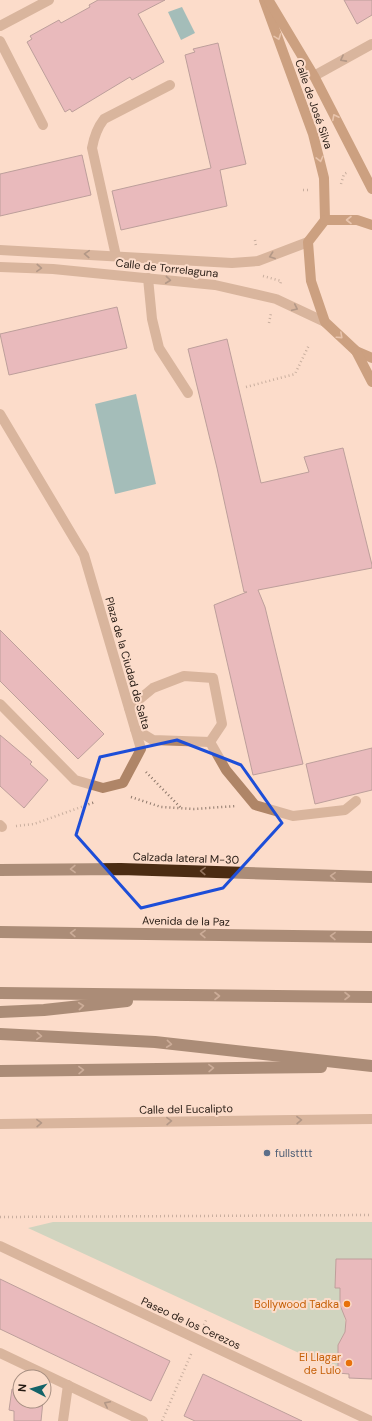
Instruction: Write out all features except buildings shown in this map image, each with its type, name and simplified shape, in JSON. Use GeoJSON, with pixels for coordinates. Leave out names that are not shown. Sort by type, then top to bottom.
{"type":"FeatureCollection","features":[{"type":"Feature","properties":{"kind":"highway","name":"Calzada lateral M-30"},"geometry":{"type":"LineString","coordinates":[[0,870],[121,868],[372,877]]}},
{"type":"Feature","properties":{"kind":"highway","name":"Avenida de la Paz"},"geometry":{"type":"LineString","coordinates":[[0,932],[372,937]]}},
{"type":"Feature","properties":{"kind":"highway"},"geometry":{"type":"LineString","coordinates":[[0,993],[372,997]]}},
{"type":"Feature","properties":{"kind":"highway"},"geometry":{"type":"LineString","coordinates":[[0,1012],[44,1010],[178,995]]}},
{"type":"Feature","properties":{"kind":"highway"},"geometry":{"type":"LineString","coordinates":[[0,1034],[155,1042],[372,1066]]}},
{"type":"Feature","properties":{"kind":"highway"},"geometry":{"type":"LineString","coordinates":[[0,1071],[372,1066]]}},
{"type":"Feature","properties":{"kind":"main road","name":"Calle de José Silva"},"geometry":{"type":"LineString","coordinates":[[264,0],[313,134],[324,178],[325,220]]}},
{"type":"Feature","properties":{"kind":"main road","name":"Calle de José Silva"},"geometry":{"type":"LineString","coordinates":[[269,0],[314,76],[372,189]]}},
{"type":"Feature","properties":{"kind":"main road"},"geometry":{"type":"LineString","coordinates":[[372,225],[358,220],[325,220],[308,242],[311,282],[325,322],[356,351],[372,358]]}},
{"type":"Feature","properties":{"kind":"main road"},"geometry":{"type":"LineString","coordinates":[[356,351],[372,382]]}},
{"type":"Feature","properties":{"kind":"street"},"geometry":{"type":"LineString","coordinates":[[0,26],[49,0]]}},
{"type":"Feature","properties":{"kind":"street"},"geometry":{"type":"LineString","coordinates":[[0,41],[43,125]]}},
{"type":"Feature","properties":{"kind":"street"},"geometry":{"type":"LineString","coordinates":[[314,76],[372,44]]}},
{"type":"Feature","properties":{"kind":"street"},"geometry":{"type":"LineString","coordinates":[[116,256],[92,148],[94,138],[99,125],[104,119],[170,85]]}},
{"type":"Feature","properties":{"kind":"street","name":"Calle de Torrelaguna"},"geometry":{"type":"LineString","coordinates":[[0,250],[232,263],[268,258],[308,242]]}},
{"type":"Feature","properties":{"kind":"street","name":"Calle de Torrelaguna"},"geometry":{"type":"LineString","coordinates":[[0,267],[53,269],[214,285],[276,299],[325,322]]}},
{"type":"Feature","properties":{"kind":"street"},"geometry":{"type":"LineString","coordinates":[[148,278],[152,319],[159,348],[188,393]]}},
{"type":"Feature","properties":{"kind":"street","name":"Plaza de la Ciudad de Salta"},"geometry":{"type":"LineString","coordinates":[[0,414],[84,555],[140,749],[123,783],[103,788],[75,780],[0,704]]}},
{"type":"Feature","properties":{"kind":"street"},"geometry":{"type":"LineString","coordinates":[[129,708],[153,688],[184,676],[213,678],[222,724],[210,742]]}},
{"type":"Feature","properties":{"kind":"street"},"geometry":{"type":"LineString","coordinates":[[135,729],[153,740],[210,742]]}},
{"type":"Feature","properties":{"kind":"street"},"geometry":{"type":"LineString","coordinates":[[210,742],[226,770],[255,805],[293,816],[345,810],[356,801]]}},
{"type":"Feature","properties":{"kind":"street","name":"Calle del Eucalipto"},"geometry":{"type":"LineString","coordinates":[[0,1124],[372,1119]]}},
{"type":"Feature","properties":{"kind":"street","name":"Paseo de los Cerezos"},"geometry":{"type":"LineString","coordinates":[[0,1246],[371,1421]]}},
{"type":"Feature","properties":{"kind":"street"},"geometry":{"type":"LineString","coordinates":[[0,1354],[142,1421]]}},
{"type":"Feature","properties":{"kind":"street"},"geometry":{"type":"LineString","coordinates":[[63,1421],[68,1385]]}},
{"type":"Feature","properties":{"kind":"path"},"geometry":{"type":"LineString","coordinates":[[246,387],[295,374],[309,345]]}},
{"type":"Feature","properties":{"kind":"path"},"geometry":{"type":"LineString","coordinates":[[135,760],[181,808]]}},
{"type":"Feature","properties":{"kind":"path"},"geometry":{"type":"LineString","coordinates":[[128,797],[161,807],[181,808],[255,805]]}},
{"type":"Feature","properties":{"kind":"path"},"geometry":{"type":"LineString","coordinates":[[1,826],[34,824],[101,800]]}},
{"type":"Feature","properties":{"kind":"path"},"geometry":{"type":"LineString","coordinates":[[0,1217],[372,1215]]}},
{"type":"Feature","properties":{"kind":"path"},"geometry":{"type":"LineString","coordinates":[[162,1421],[207,1318]]}},
{"type":"Feature","properties":{"kind":"highlighted area"},"geometry":{"type":"Polygon","coordinates":[[[177,740],[241,765],[282,823],[223,888],[141,908],[76,835],[100,757],[177,740]]]}},
{"type":"Feature","properties":{"kind":"green space"},"geometry":{"type":"Polygon","coordinates":[[[53,1222],[372,1222],[372,1259],[336,1259],[335,1287],[340,1288],[346,1327],[338,1345],[338,1371],[28,1228],[53,1222]]]}},
{"type":"Feature","properties":{"kind":"water"},"geometry":{"type":"Polygon","coordinates":[[[182,7],[195,33],[181,40],[168,12],[182,7]]]}},
{"type":"Feature","properties":{"kind":"water"},"geometry":{"type":"Polygon","coordinates":[[[136,394],[156,484],[115,494],[95,404],[136,394]]]}},
{"type":"Feature","properties":{"kind":"place","name":"fullstttt"},"geometry":{"type":"Point","coordinates":[267,1153]}},
{"type":"Feature","properties":{"kind":"place","name":"Bollywood Tadka"},"geometry":{"type":"Point","coordinates":[347,1304]}},
{"type":"Feature","properties":{"kind":"place","name":"El Llagar de Lulo"},"geometry":{"type":"Point","coordinates":[349,1363]}}]}
